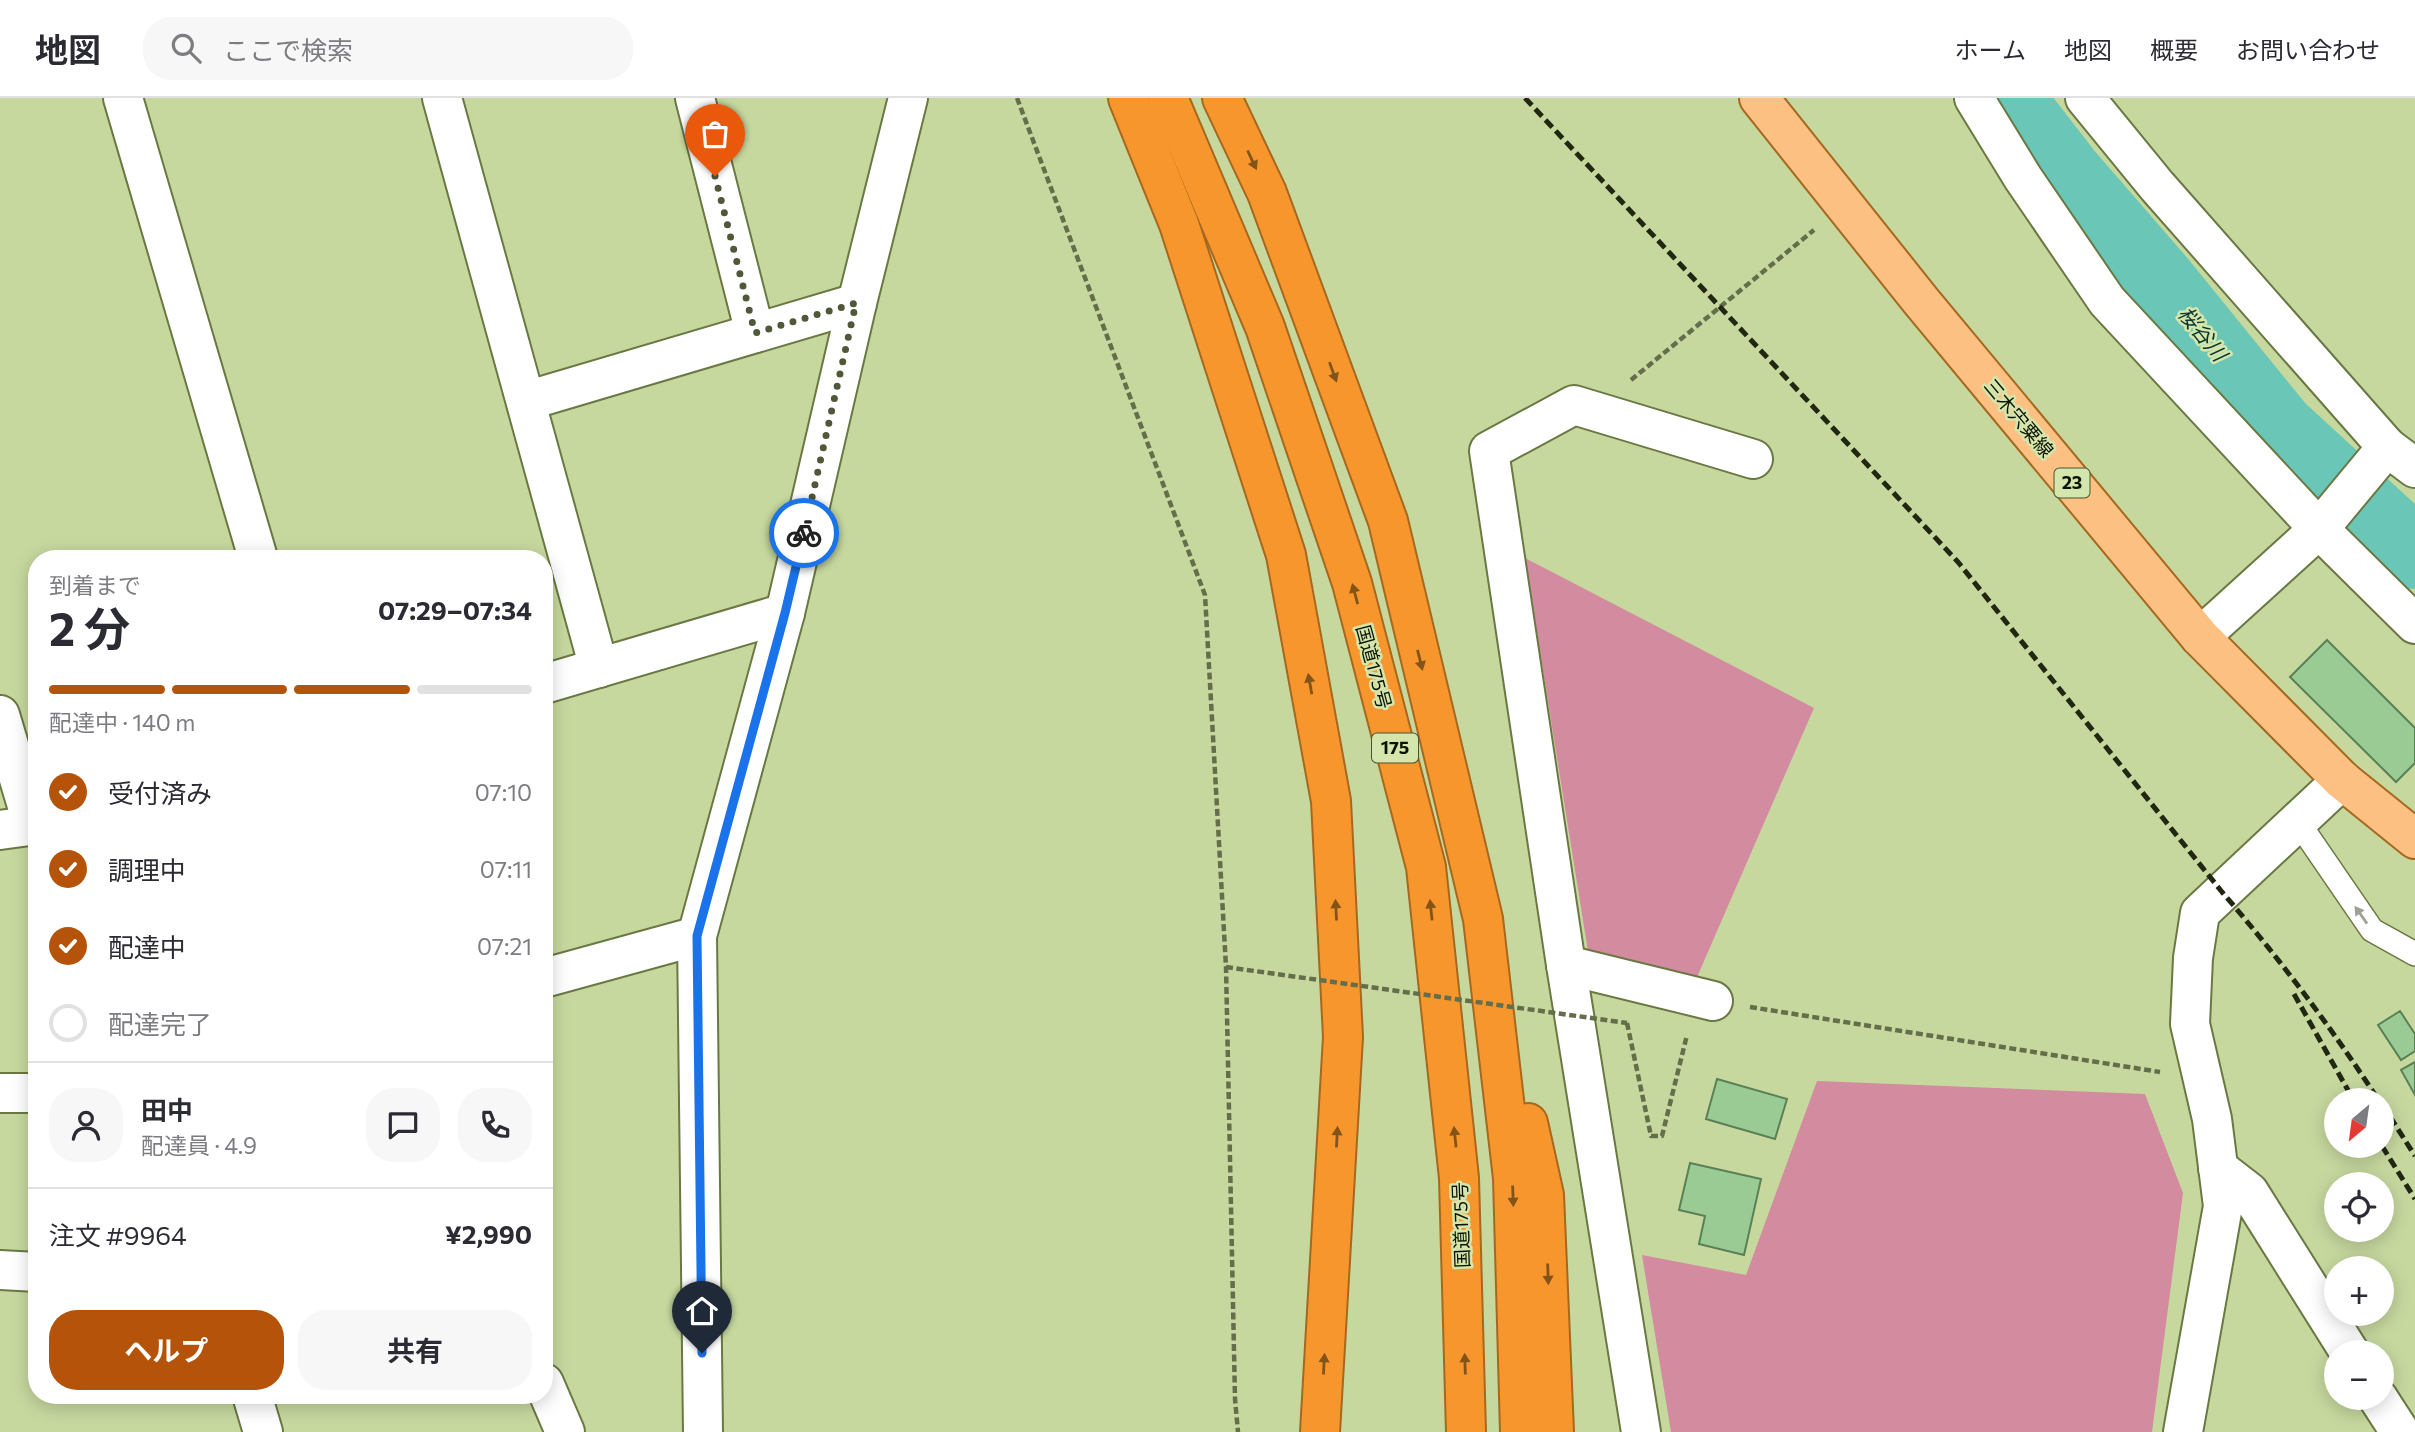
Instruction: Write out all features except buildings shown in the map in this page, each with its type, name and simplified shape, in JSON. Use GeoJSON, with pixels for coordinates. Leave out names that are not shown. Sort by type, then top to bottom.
{"type":"FeatureCollection","features":[{"type":"Feature","properties":{"kind":"highway"},"geometry":{"type":"LineString","coordinates":[[1128,98],[1180,224],[1286,555],[1331,801],[1343,1037],[1320,1432]]}},
{"type":"Feature","properties":{"kind":"highway","name":"国道175号"},"geometry":{"type":"LineString","coordinates":[[1168,98],[1265,327],[1348,570],[1426,867],[1460,1178],[1466,1432]]}},
{"type":"Feature","properties":{"kind":"highway","name":"175"},"geometry":{"type":"LineString","coordinates":[[1222,98],[1267,192],[1388,521],[1483,919],[1513,1178],[1520,1432]]}},
{"type":"Feature","properties":{"kind":"highway"},"geometry":{"type":"LineString","coordinates":[[1483,919],[1544,1195],[1554,1432]]}},
{"type":"Feature","properties":{"kind":"main road","name":"三木宍粟線"},"geometry":{"type":"LineString","coordinates":[[1759,98],[2200,637],[2342,780],[2415,839]]}},
{"type":"Feature","properties":{"kind":"street"},"geometry":{"type":"LineString","coordinates":[[123,98],[256,550]]}},
{"type":"Feature","properties":{"kind":"street"},"geometry":{"type":"LineString","coordinates":[[442,98],[599,668]]}},
{"type":"Feature","properties":{"kind":"street"},"geometry":{"type":"LineString","coordinates":[[695,98],[755,333]]}},
{"type":"Feature","properties":{"kind":"street"},"geometry":{"type":"LineString","coordinates":[[703,1432],[697,936],[785,613],[856,303],[908,98]]}},
{"type":"Feature","properties":{"kind":"street"},"geometry":{"type":"LineString","coordinates":[[1974,98],[2023,178],[2107,301],[2319,529],[2415,624]]}},
{"type":"Feature","properties":{"kind":"street"},"geometry":{"type":"LineString","coordinates":[[2085,98],[2157,186],[2401,457],[2200,637]]}},
{"type":"Feature","properties":{"kind":"street"},"geometry":{"type":"LineString","coordinates":[[526,401],[856,303]]}},
{"type":"Feature","properties":{"kind":"street"},"geometry":{"type":"LineString","coordinates":[[1641,1432],[1566,965],[1489,452],[1574,405],[1753,459]]}},
{"type":"Feature","properties":{"kind":"street"},"geometry":{"type":"LineString","coordinates":[[553,681],[785,613]]}},
{"type":"Feature","properties":{"kind":"street"},"geometry":{"type":"LineString","coordinates":[[0,715],[23,827]]}},
{"type":"Feature","properties":{"kind":"street"},"geometry":{"type":"LineString","coordinates":[[2183,1432],[2223,1206],[2211,1119],[2190,1024],[2193,958],[2200,913],[2342,780]]}},
{"type":"Feature","properties":{"kind":"street"},"geometry":{"type":"LineString","coordinates":[[553,976],[697,936]]}},
{"type":"Feature","properties":{"kind":"street"},"geometry":{"type":"LineString","coordinates":[[1566,965],[1704,999]]}},
{"type":"Feature","properties":{"kind":"street"},"geometry":{"type":"LineString","coordinates":[[0,1093],[28,1093]]}},
{"type":"Feature","properties":{"kind":"street"},"geometry":{"type":"LineString","coordinates":[[2218,1168],[2249,1192],[2342,1340]]}},
{"type":"Feature","properties":{"kind":"street"},"geometry":{"type":"LineString","coordinates":[[0,1270],[28,1272]]}},
{"type":"Feature","properties":{"kind":"street"},"geometry":{"type":"LineString","coordinates":[[255,1404],[263,1432]]}},
{"type":"Feature","properties":{"kind":"street"},"geometry":{"type":"LineString","coordinates":[[553,1404],[565,1432]]}},
{"type":"Feature","properties":{"kind":"street"},"geometry":{"type":"LineString","coordinates":[[2386,1410],[2400,1432]]}},
{"type":"Feature","properties":{"kind":"lane"},"geometry":{"type":"LineString","coordinates":[[2298,822],[2372,930],[2415,954]]}},
{"type":"Feature","properties":{"kind":"path"},"geometry":{"type":"LineString","coordinates":[[1017,98],[1205,595],[1226,967],[1235,1399],[1238,1432]]}},
{"type":"Feature","properties":{"kind":"path"},"geometry":{"type":"LineString","coordinates":[[1574,405],[1633,380],[1844,205]]}},
{"type":"Feature","properties":{"kind":"path"},"geometry":{"type":"LineString","coordinates":[[1226,967],[1627,1023],[1651,1136],[1662,1136],[1704,999],[2202,1078]]}},
{"type":"Feature","properties":{"kind":"shaded area"},"geometry":{"type":"Polygon","coordinates":[[[1525,558],[1814,708],[1691,991],[1590,964],[1525,558]]]}},
{"type":"Feature","properties":{"kind":"shaded area"},"geometry":{"type":"Polygon","coordinates":[[[1817,1081],[2145,1094],[2183,1193],[2152,1432],[1671,1432],[1642,1255],[1746,1275],[1817,1081]]]}},
{"type":"Feature","properties":{"kind":"waterway","name":"桜谷川"},"geometry":{"type":"LineString","coordinates":[[2008,98],[2067,174],[2158,279],[2279,428],[2415,553]]}},
{"type":"Feature","properties":{"kind":"railway"},"geometry":{"type":"LineString","coordinates":[[1525,98],[1958,562],[2264,942],[2324,1020],[2370,1088]]}},
{"type":"Feature","properties":{"kind":"railway"},"geometry":{"type":"LineString","coordinates":[[2294,994],[2347,1088]]}},
{"type":"Feature","properties":{"kind":"railway"},"geometry":{"type":"LineString","coordinates":[[2394,1123],[2415,1156]]}},
{"type":"Feature","properties":{"kind":"railway"},"geometry":{"type":"LineString","coordinates":[[2389,1158],[2415,1199]]}},
{"type":"Feature","properties":{"kind":"way so far"},"geometry":{"type":"LineString","coordinates":[[715,176],[755,333],[856,303],[804,533]]}},
{"type":"Feature","properties":{"kind":"route"},"geometry":{"type":"LineString","coordinates":[[702,1353],[697,936],[785,613],[804,533]]}}]}
